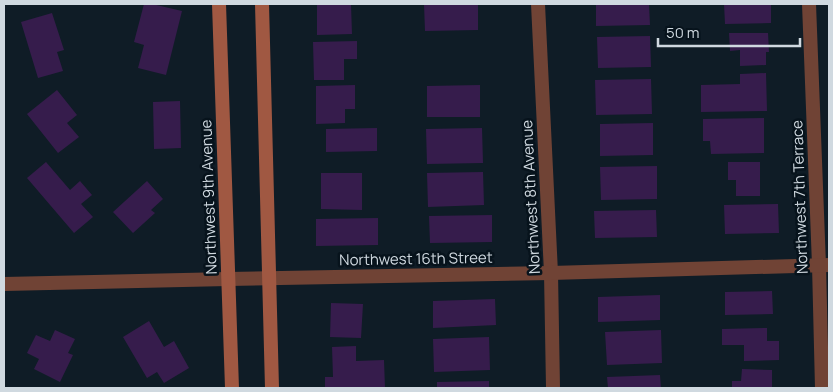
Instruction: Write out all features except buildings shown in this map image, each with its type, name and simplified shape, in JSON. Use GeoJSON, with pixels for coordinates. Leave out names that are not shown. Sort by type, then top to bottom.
{"type":"FeatureCollection","features":[{"type":"Feature","properties":{"kind":"main road","name":"Northwest 9th Avenue"},"geometry":{"type":"LineString","coordinates":[[219,4],[232,388]]}},
{"type":"Feature","properties":{"kind":"main road"},"geometry":{"type":"LineString","coordinates":[[262,4],[272,388]]}},
{"type":"Feature","properties":{"kind":"street","name":"Northwest 8th Avenue"},"geometry":{"type":"LineString","coordinates":[[538,4],[551,273],[553,388]]}},
{"type":"Feature","properties":{"kind":"street","name":"Northwest 7th Terrace"},"geometry":{"type":"LineString","coordinates":[[809,4],[824,265],[822,388]]}},
{"type":"Feature","properties":{"kind":"street","name":"Northwest 16th Street"},"geometry":{"type":"LineString","coordinates":[[4,284],[551,273],[824,265]]}}]}
